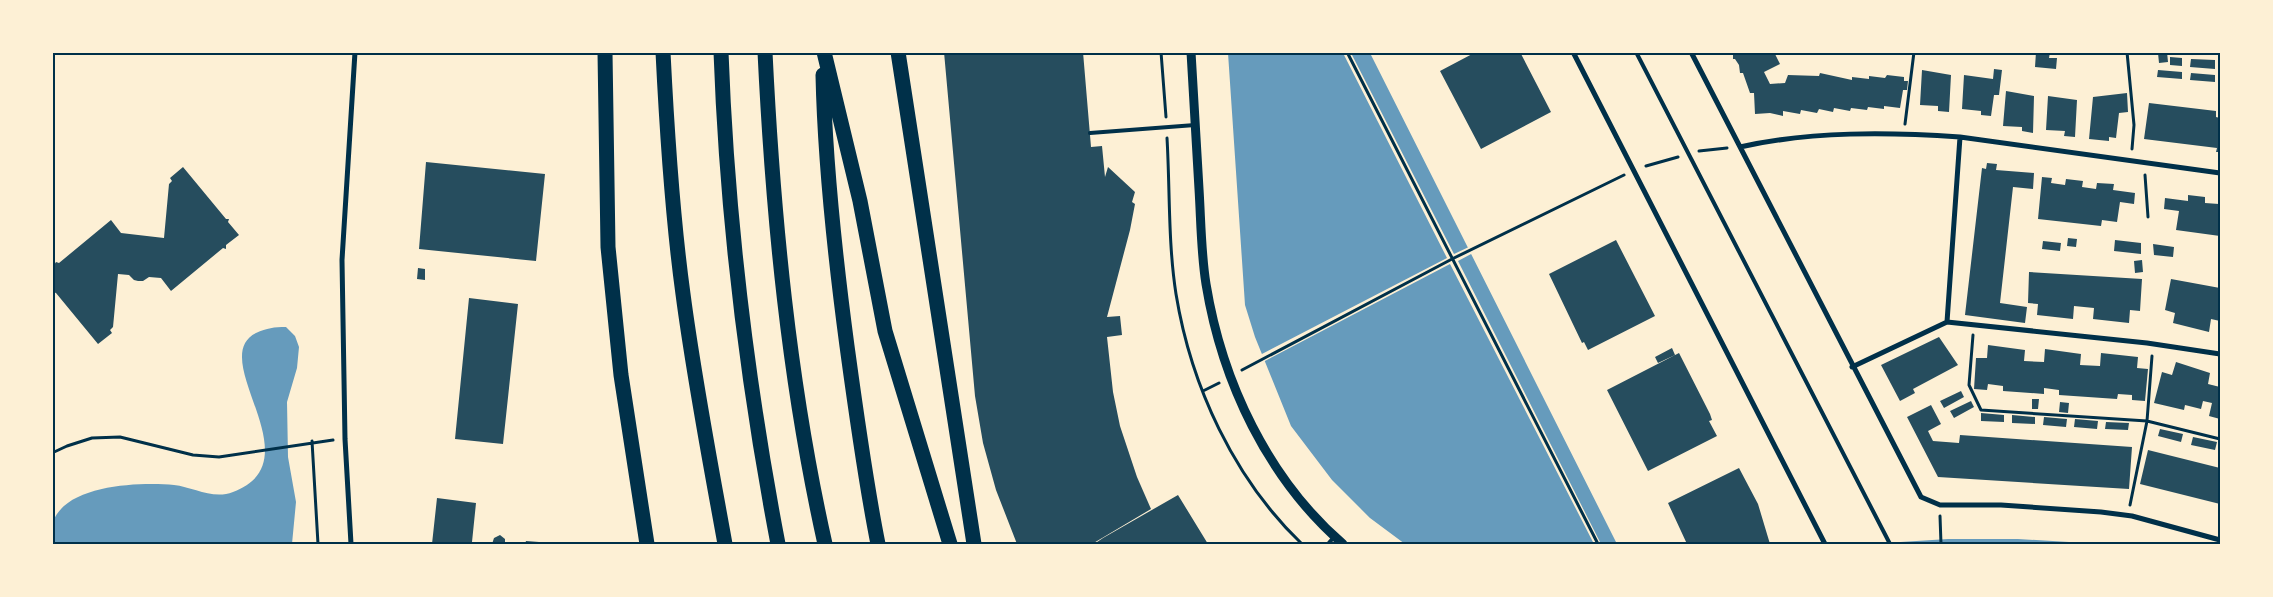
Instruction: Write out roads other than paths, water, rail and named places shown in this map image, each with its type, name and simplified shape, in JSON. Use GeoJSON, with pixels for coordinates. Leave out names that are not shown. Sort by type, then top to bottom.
{"type":"FeatureCollection","features":[{"type":"Feature","properties":{"kind":"highway"},"geometry":{"type":"LineString","coordinates":[[605,52],[608,247],[620,375],[647,544]]}},
{"type":"Feature","properties":{"kind":"highway"},"geometry":{"type":"LineString","coordinates":[[663,52],[674,209],[683,292],[697,395],[725,544]]}},
{"type":"Feature","properties":{"kind":"highway"},"geometry":{"type":"LineString","coordinates":[[721,52],[730,196],[744,335],[759,442],[778,544]]}},
{"type":"Feature","properties":{"kind":"highway"},"geometry":{"type":"LineString","coordinates":[[765,52],[775,202],[793,365],[825,544]]}},
{"type":"Feature","properties":{"kind":"highway"},"geometry":{"type":"LineString","coordinates":[[823,52],[830,199],[840,293],[854,400],[878,544]]}},
{"type":"Feature","properties":{"kind":"highway"},"geometry":{"type":"LineString","coordinates":[[823,52],[860,201],[885,331],[950,544]]}},
{"type":"Feature","properties":{"kind":"highway"},"geometry":{"type":"LineString","coordinates":[[898,52],[974,544]]}},
{"type":"Feature","properties":{"kind":"street"},"geometry":{"type":"LineString","coordinates":[[351,544],[345,439],[342,260],[355,52]]}},
{"type":"Feature","properties":{"kind":"street"},"geometry":{"type":"LineString","coordinates":[[1191,52],[1206,283],[1219,342],[1241,402],[1266,451],[1309,510],[1343,544]]}},
{"type":"Feature","properties":{"kind":"street"},"geometry":{"type":"LineString","coordinates":[[1572,52],[1825,544]]}},
{"type":"Feature","properties":{"kind":"street"},"geometry":{"type":"LineString","coordinates":[[1691,52],[1852,367],[1921,497],[1940,505],[2001,505],[2128,516],[2220,540]]}},
{"type":"Feature","properties":{"kind":"street"},"geometry":{"type":"LineString","coordinates":[[1740,147],[1800,137],[1903,134],[1960,136],[2144,164],[2220,173]]}},
{"type":"Feature","properties":{"kind":"street"},"geometry":{"type":"LineString","coordinates":[[1946,322],[1960,136]]}},
{"type":"Feature","properties":{"kind":"street"},"geometry":{"type":"LineString","coordinates":[[1852,367],[1946,322],[2153,344],[2220,354]]}},
{"type":"Feature","properties":{"kind":"lane"},"geometry":{"type":"LineString","coordinates":[[1636,52],[1890,544]]}},
{"type":"Feature","properties":{"kind":"lane"},"geometry":{"type":"LineString","coordinates":[[1090,133],[1195,125]]}},
{"type":"Feature","properties":{"kind":"lane"},"geometry":{"type":"LineString","coordinates":[[1328,544],[1334,537]]}},
{"type":"Feature","properties":{"kind":"water"},"geometry":{"type":"Polygon","coordinates":[[[1228,53],[1370,53],[1617,544],[1405,544],[1370,518],[1332,480],[1291,426],[1255,337],[1245,305],[1228,53]]]}},
{"type":"Feature","properties":{"kind":"water"},"geometry":{"type":"Polygon","coordinates":[[[286,327],[295,336],[299,347],[297,368],[287,402],[288,457],[296,502],[292,544],[53,544],[52,524],[61,509],[73,500],[88,493],[125,485],[160,484],[181,486],[218,495],[233,492],[256,477],[264,458],[263,435],[243,364],[244,346],[256,333],[271,328],[286,327]]]}},
{"type":"Feature","properties":{"kind":"water"},"geometry":{"type":"Polygon","coordinates":[[[1948,539],[2018,539],[2102,544],[1869,544],[1948,539]]]}}]}
